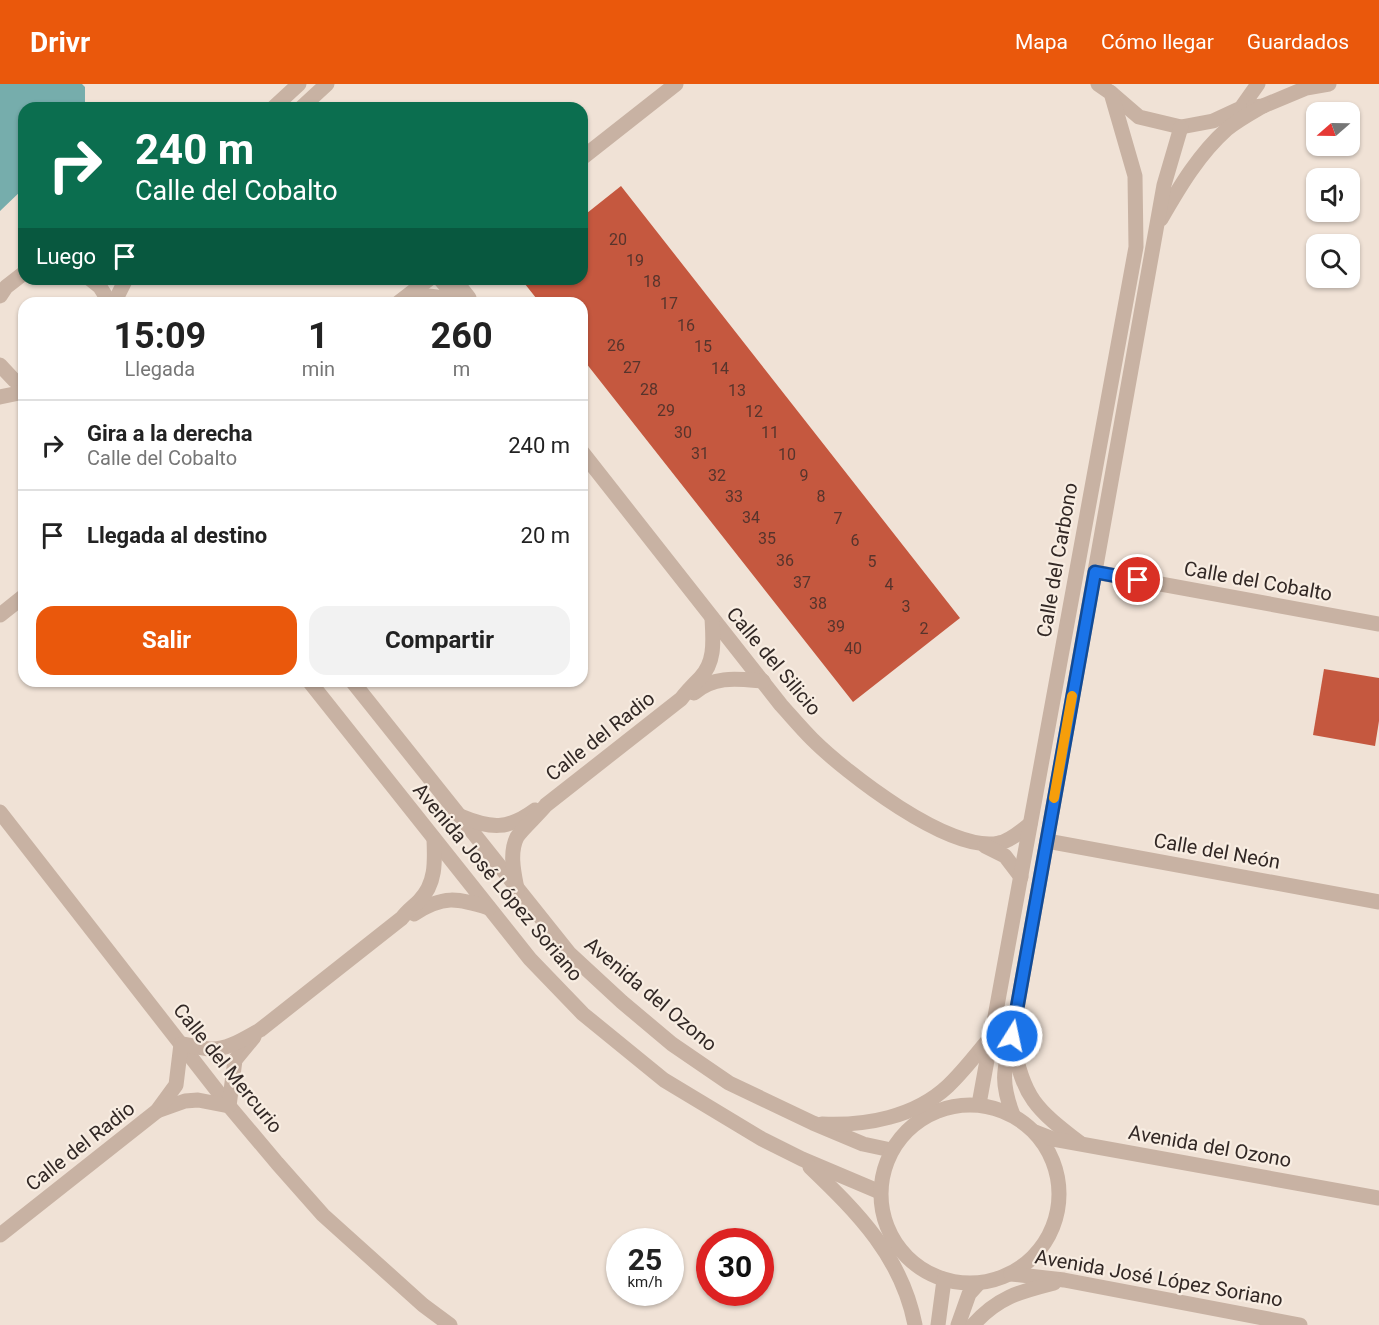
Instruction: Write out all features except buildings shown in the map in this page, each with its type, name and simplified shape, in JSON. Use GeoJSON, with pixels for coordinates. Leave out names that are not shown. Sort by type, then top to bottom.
{"type":"FeatureCollection","features":[{"type":"Feature","properties":{"kind":"street"},"geometry":{"type":"LineString","coordinates":[[280,102],[299,84]]}},
{"type":"Feature","properties":{"kind":"street"},"geometry":{"type":"LineString","coordinates":[[308,102],[327,84]]}},
{"type":"Feature","properties":{"kind":"street"},"geometry":{"type":"LineString","coordinates":[[588,153],[676,84]]}},
{"type":"Feature","properties":{"kind":"street"},"geometry":{"type":"LineString","coordinates":[[1241,108],[1258,84]]}},
{"type":"Feature","properties":{"kind":"street"},"geometry":{"type":"LineString","coordinates":[[1105,87],[1139,117],[1181,127],[1213,121],[1241,108],[1263,106],[1306,88],[1329,84]]}},
{"type":"Feature","properties":{"kind":"street","name":"Calle del Carbono"},"geometry":{"type":"LineString","coordinates":[[980,1104],[1136,247],[1135,176],[1105,87]]}},
{"type":"Feature","properties":{"kind":"street","name":"Calle del Carbono"},"geometry":{"type":"LineString","coordinates":[[1156,226],[1208,148],[1229,127],[1263,106]]}},
{"type":"Feature","properties":{"kind":"street","name":"Calle del Carbono"},"geometry":{"type":"LineString","coordinates":[[1013,1115],[1005,1095],[1003,1075],[1012,1036],[1156,226],[1164,185],[1181,127]]}},
{"type":"Feature","properties":{"kind":"street"},"geometry":{"type":"LineString","coordinates":[[0,296],[6,287],[18,278]]}},
{"type":"Feature","properties":{"kind":"street"},"geometry":{"type":"LineString","coordinates":[[98,285],[108,297]]}},
{"type":"Feature","properties":{"kind":"street"},"geometry":{"type":"LineString","coordinates":[[405,297],[421,285]]}},
{"type":"Feature","properties":{"kind":"street"},"geometry":{"type":"LineString","coordinates":[[447,285],[460,297]]}},
{"type":"Feature","properties":{"kind":"street"},"geometry":{"type":"LineString","coordinates":[[0,364],[18,382]]}},
{"type":"Feature","properties":{"kind":"street"},"geometry":{"type":"LineString","coordinates":[[0,397],[18,393]]}},
{"type":"Feature","properties":{"kind":"street","name":"Calle del Silicio"},"geometry":{"type":"LineString","coordinates":[[588,460],[712,618],[812,739],[877,793],[951,835],[979,843],[1005,856],[1021,877]]}},
{"type":"Feature","properties":{"kind":"street","name":"Calle del Cobalto"},"geometry":{"type":"LineString","coordinates":[[1095,572],[1379,624]]}},
{"type":"Feature","properties":{"kind":"street"},"geometry":{"type":"LineString","coordinates":[[0,615],[18,601]]}},
{"type":"Feature","properties":{"kind":"street","name":"Calle del Radio"},"geometry":{"type":"LineString","coordinates":[[459,816],[478,824],[508,825],[546,805],[681,699],[708,668],[713,654],[712,618]]}},
{"type":"Feature","properties":{"kind":"street","name":"Calle del Radio"},"geometry":{"type":"LineString","coordinates":[[681,699],[719,680],[732,678],[763,681]]}},
{"type":"Feature","properties":{"kind":"street","name":"Avenida José López Soriano"},"geometry":{"type":"LineString","coordinates":[[314,687],[530,959],[583,1014],[664,1080],[802,1159],[880,1192]]}},
{"type":"Feature","properties":{"kind":"street","name":"Avenida del Ozono"},"geometry":{"type":"LineString","coordinates":[[357,687],[518,892],[569,953],[622,1002],[672,1044],[729,1083],[863,1144],[891,1150]]}},
{"type":"Feature","properties":{"kind":"street","name":"Calle del Radio"},"geometry":{"type":"LineString","coordinates":[[518,892],[513,866],[518,837],[546,805]]}},
{"type":"Feature","properties":{"kind":"street","name":"Calle del Mercurio"},"geometry":{"type":"LineString","coordinates":[[0,812],[229,1106],[323,1215],[423,1305],[450,1325]]}},
{"type":"Feature","properties":{"kind":"street","name":"Calle del Silicio"},"geometry":{"type":"LineString","coordinates":[[979,843],[1000,843],[1030,824]]}},
{"type":"Feature","properties":{"kind":"street"},"geometry":{"type":"LineString","coordinates":[[402,918],[407,910],[420,900],[432,882],[435,861],[434,839]]}},
{"type":"Feature","properties":{"kind":"street","name":"Calle del Neón"},"geometry":{"type":"LineString","coordinates":[[1047,841],[1379,902]]}},
{"type":"Feature","properties":{"kind":"street"},"geometry":{"type":"LineString","coordinates":[[181,1044],[211,1049],[242,1041],[402,918],[433,903],[459,900],[489,908]]}},
{"type":"Feature","properties":{"kind":"street"},"geometry":{"type":"LineString","coordinates":[[229,1106],[235,1060],[260,1029]]}},
{"type":"Feature","properties":{"kind":"street"},"geometry":{"type":"LineString","coordinates":[[813,1123],[871,1122],[899,1115],[947,1087],[991,1036]]}},
{"type":"Feature","properties":{"kind":"street"},"geometry":{"type":"LineString","coordinates":[[1012,1036],[1020,1076],[1030,1098],[1046,1116],[1082,1145]]}},
{"type":"Feature","properties":{"kind":"street","name":"Calle del Radio"},"geometry":{"type":"LineString","coordinates":[[157,1112],[176,1085],[181,1044]]}},
{"type":"Feature","properties":{"kind":"street","name":"Calle del Radio"},"geometry":{"type":"LineString","coordinates":[[0,1235],[157,1112],[185,1101],[198,1100],[229,1106]]}},
{"type":"Feature","properties":{"kind":"street"},"geometry":{"type":"LineString","coordinates":[[980,1104],[1013,1115],[1035,1132],[1053,1160],[1059,1193],[1054,1225],[1037,1254],[1011,1274],[978,1284],[944,1280],[910,1261],[888,1230],[880,1192],[883,1170],[891,1150],[914,1124],[945,1107],[980,1104]]}},
{"type":"Feature","properties":{"kind":"street","name":"Avenida del Ozono"},"geometry":{"type":"LineString","coordinates":[[1035,1132],[1053,1139],[1082,1145],[1379,1198]]}},
{"type":"Feature","properties":{"kind":"street","name":"Avenida José López Soriano"},"geometry":{"type":"LineString","coordinates":[[802,1159],[846,1202],[877,1237],[894,1264],[915,1325]]}},
{"type":"Feature","properties":{"kind":"street","name":"Avenida José López Soriano"},"geometry":{"type":"LineString","coordinates":[[1011,1274],[1064,1280],[1300,1325]]}},
{"type":"Feature","properties":{"kind":"street"},"geometry":{"type":"LineString","coordinates":[[938,1325],[944,1280]]}},
{"type":"Feature","properties":{"kind":"street"},"geometry":{"type":"LineString","coordinates":[[973,1325],[991,1306],[1007,1297],[1064,1280]]}},
{"type":"Feature","properties":{"kind":"street"},"geometry":{"type":"LineString","coordinates":[[958,1325],[969,1294],[978,1284]]}},
{"type":"Feature","properties":{"kind":"water"},"geometry":{"type":"Polygon","coordinates":[[[0,84],[82,84],[85,87],[85,102],[18,102],[18,194],[0,211],[0,84]]]}},
{"type":"Feature","properties":{"kind":"slow traffic"},"geometry":{"type":"LineString","coordinates":[[1054,798],[1072,696]]}},
{"type":"Feature","properties":{"kind":"route"},"geometry":{"type":"LineString","coordinates":[[1012,1036],[1095,572],[1138,580]]}}]}
